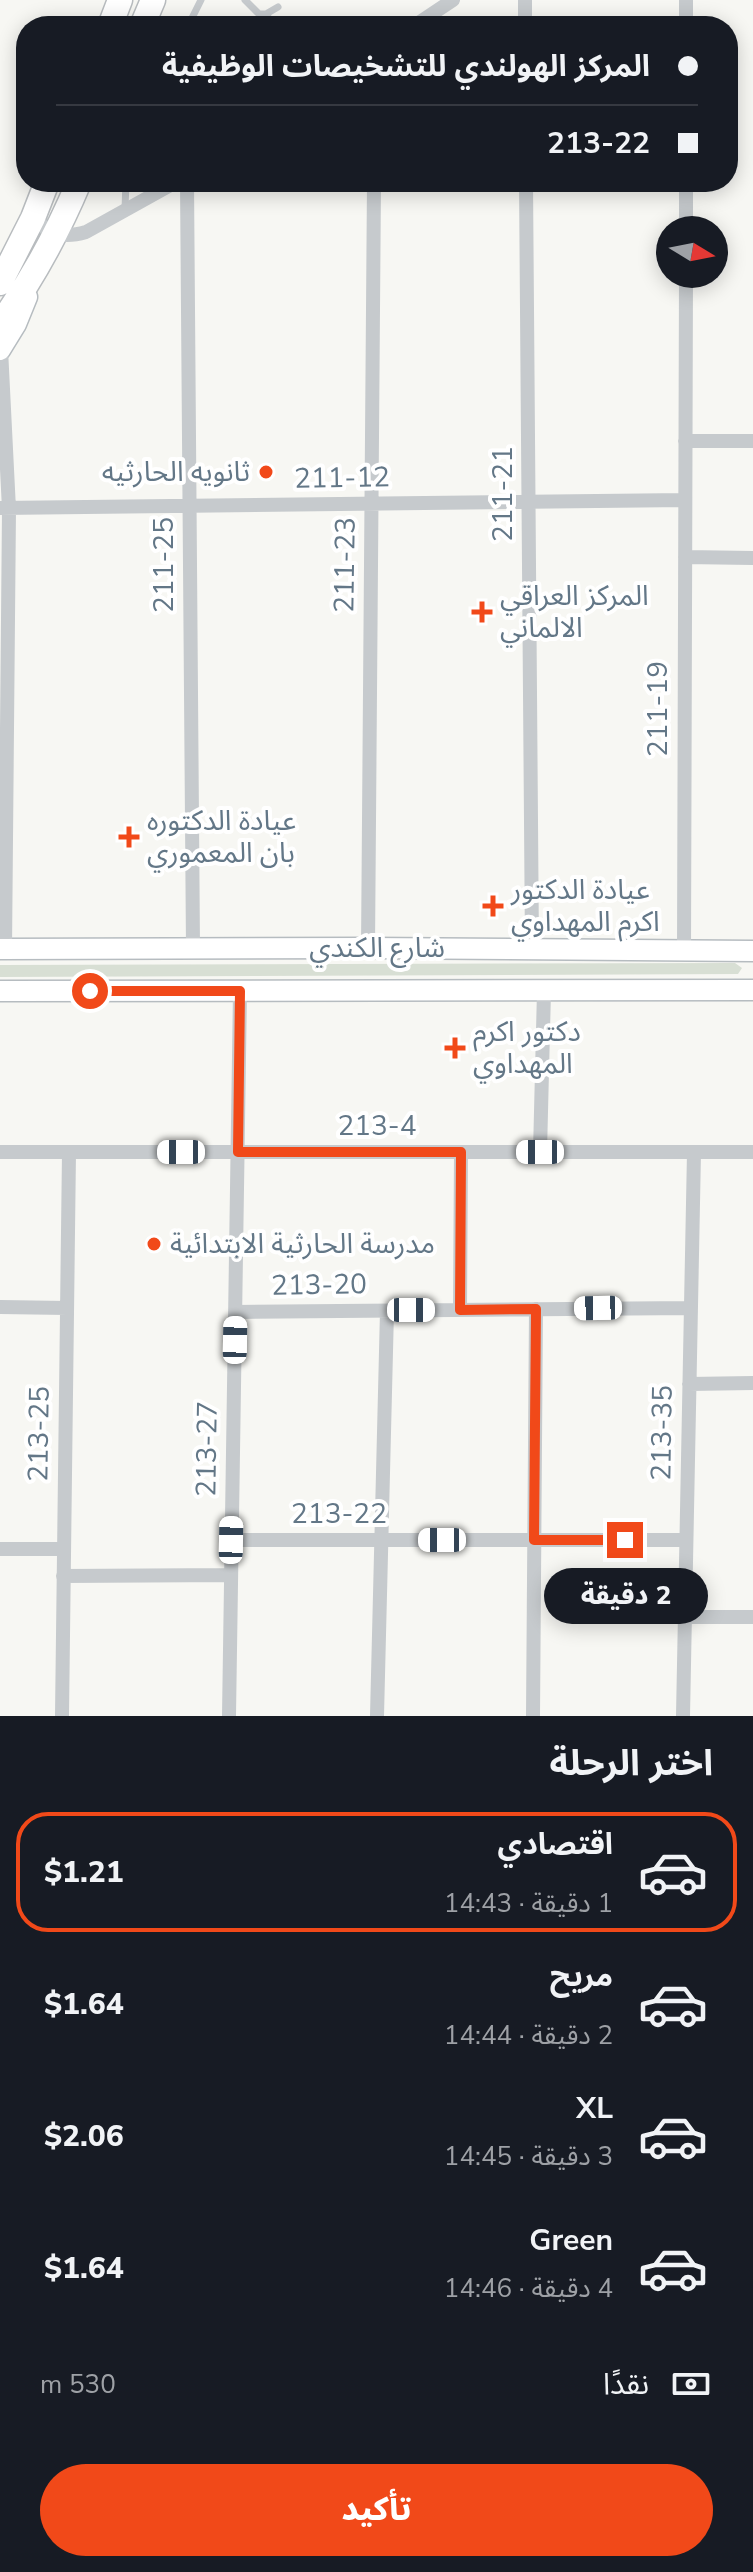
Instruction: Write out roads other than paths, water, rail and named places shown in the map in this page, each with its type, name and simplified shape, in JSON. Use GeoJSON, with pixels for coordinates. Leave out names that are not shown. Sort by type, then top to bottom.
{"type":"FeatureCollection","features":[{"type":"Feature","properties":{"kind":"highway"},"geometry":{"type":"LineString","coordinates":[[0,283],[43,192]]}},
{"type":"Feature","properties":{"kind":"highway"},"geometry":{"type":"LineString","coordinates":[[0,324],[21,296],[74,192]]}},
{"type":"Feature","properties":{"kind":"street"},"geometry":{"type":"LineString","coordinates":[[429,16],[453,0]]}},
{"type":"Feature","properties":{"kind":"street"},"geometry":{"type":"LineString","coordinates":[[51,241],[86,232],[158,192]]}},
{"type":"Feature","properties":{"kind":"street","name":"211-25"},"geometry":{"type":"LineString","coordinates":[[187,192],[193,948]]}},
{"type":"Feature","properties":{"kind":"street","name":"211-23"},"geometry":{"type":"LineString","coordinates":[[368,948],[374,192]]}},
{"type":"Feature","properties":{"kind":"street","name":"211-21"},"geometry":{"type":"LineString","coordinates":[[526,192],[532,949]]}},
{"type":"Feature","properties":{"kind":"street"},"geometry":{"type":"LineString","coordinates":[[686,192],[686,216]]}},
{"type":"Feature","properties":{"kind":"street"},"geometry":{"type":"LineString","coordinates":[[0,266],[33,218],[51,241]]}},
{"type":"Feature","properties":{"kind":"street"},"geometry":{"type":"LineString","coordinates":[[3,949],[4,508],[0,350],[16,324],[51,241]]}},
{"type":"Feature","properties":{"kind":"street","name":"211-19"},"geometry":{"type":"LineString","coordinates":[[684,952],[686,288]]}},
{"type":"Feature","properties":{"kind":"street"},"geometry":{"type":"LineString","coordinates":[[685,441],[753,441]]}},
{"type":"Feature","properties":{"kind":"street","name":"211-12"},"geometry":{"type":"LineString","coordinates":[[4,508],[685,500]]}},
{"type":"Feature","properties":{"kind":"street"},"geometry":{"type":"LineString","coordinates":[[685,557],[753,558]]}},
{"type":"Feature","properties":{"kind":"street","name":"شارع الكندي"},"geometry":{"type":"LineString","coordinates":[[3,949],[532,949],[751,954]]}},
{"type":"Feature","properties":{"kind":"street","name":"شارع الكندي"},"geometry":{"type":"LineString","coordinates":[[0,991],[751,988]]}},
{"type":"Feature","properties":{"kind":"street","name":"213-27"},"geometry":{"type":"LineString","coordinates":[[229,1716],[240,991]]}},
{"type":"Feature","properties":{"kind":"street"},"geometry":{"type":"LineString","coordinates":[[540,1152],[544,991]]}},
{"type":"Feature","properties":{"kind":"street","name":"213-4"},"geometry":{"type":"LineString","coordinates":[[0,1152],[753,1152]]}},
{"type":"Feature","properties":{"kind":"street","name":"213-25"},"geometry":{"type":"LineString","coordinates":[[62,1716],[69,1152]]}},
{"type":"Feature","properties":{"kind":"street"},"geometry":{"type":"LineString","coordinates":[[460,1310],[461,1152]]}},
{"type":"Feature","properties":{"kind":"street","name":"213-35"},"geometry":{"type":"LineString","coordinates":[[683,1716],[694,1152]]}},
{"type":"Feature","properties":{"kind":"street"},"geometry":{"type":"LineString","coordinates":[[0,1307],[67,1308]]}},
{"type":"Feature","properties":{"kind":"street","name":"213-20"},"geometry":{"type":"LineString","coordinates":[[235,1312],[691,1308]]}},
{"type":"Feature","properties":{"kind":"street"},"geometry":{"type":"LineString","coordinates":[[533,1716],[536,1309]]}},
{"type":"Feature","properties":{"kind":"street"},"geometry":{"type":"LineString","coordinates":[[377,1716],[387,1311]]}},
{"type":"Feature","properties":{"kind":"street"},"geometry":{"type":"LineString","coordinates":[[689,1384],[753,1383]]}},
{"type":"Feature","properties":{"kind":"street","name":"213-22"},"geometry":{"type":"LineString","coordinates":[[231,1540],[686,1540]]}},
{"type":"Feature","properties":{"kind":"street"},"geometry":{"type":"LineString","coordinates":[[0,1549],[64,1549]]}},
{"type":"Feature","properties":{"kind":"street"},"geometry":{"type":"LineString","coordinates":[[63,1576],[231,1575]]}},
{"type":"Feature","properties":{"kind":"street"},"geometry":{"type":"LineString","coordinates":[[684,1617],[753,1617]]}},
{"type":"Feature","properties":{"kind":"lane"},"geometry":{"type":"LineString","coordinates":[[245,0],[256,13],[266,14],[278,7]]}},
{"type":"Feature","properties":{"kind":"lane"},"geometry":{"type":"LineString","coordinates":[[125,211],[126,192]]}},
{"type":"Feature","properties":{"kind":"place","name":"ثانويه الحارثيه"},"geometry":{"type":"Point","coordinates":[266,472]}},
{"type":"Feature","properties":{"kind":"place","name":"المركز العراقي الالماني"},"geometry":{"type":"Point","coordinates":[482,612]}},
{"type":"Feature","properties":{"kind":"place","name":"عيادة الدكتوره بان المعموري"},"geometry":{"type":"Point","coordinates":[129,837]}},
{"type":"Feature","properties":{"kind":"place","name":"عيادة الدكتور اكرم المهداوي"},"geometry":{"type":"Point","coordinates":[493,906]}},
{"type":"Feature","properties":{"kind":"place","name":"دكتور اكرم المهداوي"},"geometry":{"type":"Point","coordinates":[455,1048]}},
{"type":"Feature","properties":{"kind":"place","name":"مدرسة الحارثية الابتدائية"},"geometry":{"type":"Point","coordinates":[154,1244]}}]}
